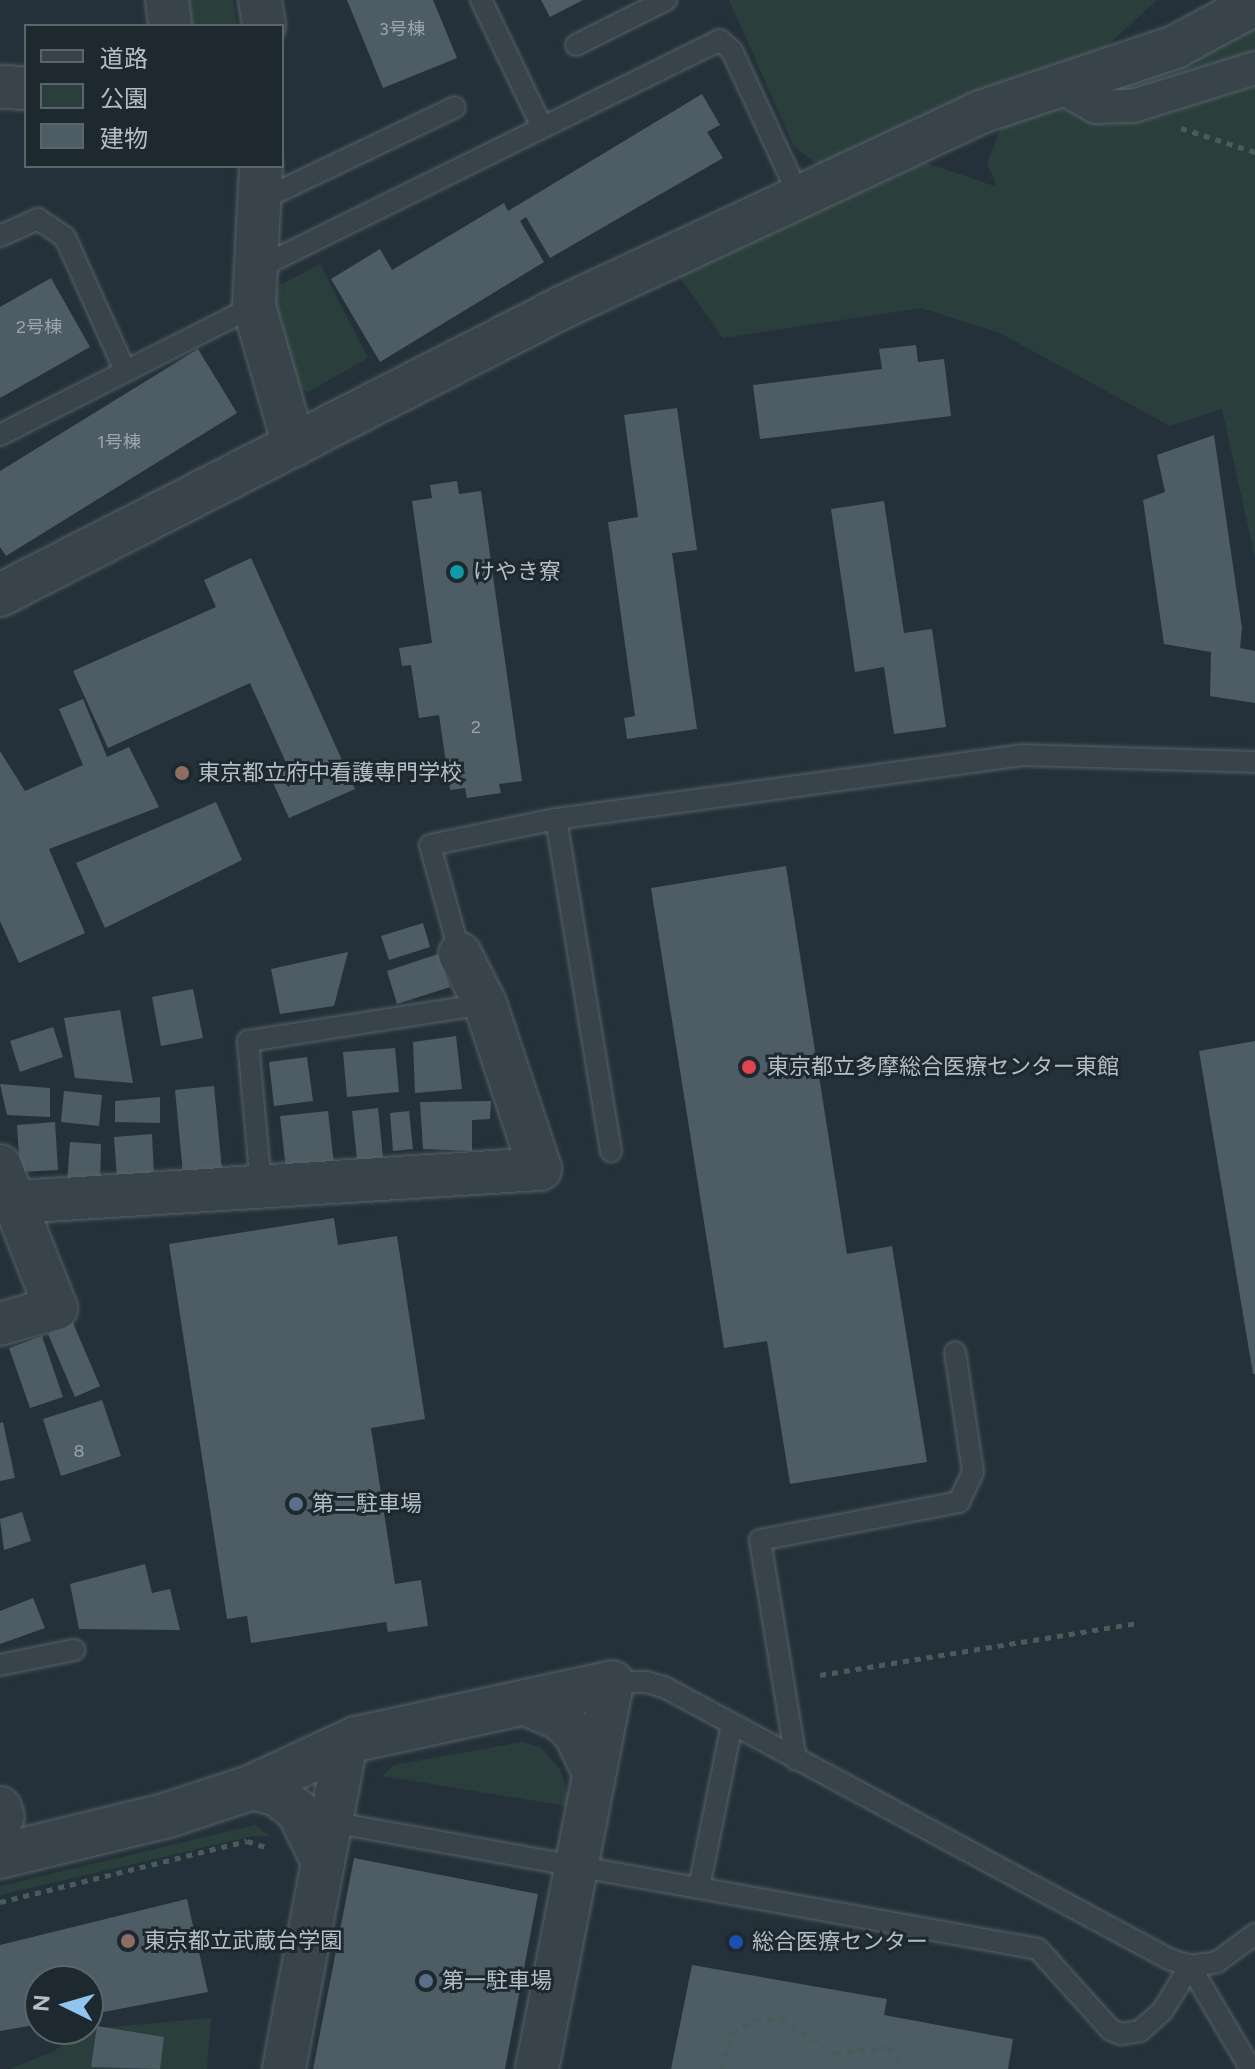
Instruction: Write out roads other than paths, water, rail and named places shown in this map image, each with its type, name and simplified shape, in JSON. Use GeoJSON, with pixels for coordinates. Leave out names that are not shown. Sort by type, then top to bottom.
{"type":"FeatureCollection","features":[{"type":"Feature","properties":{"kind":"street"},"geometry":{"type":"LineString","coordinates":[[167,0],[170,24]]}},
{"type":"Feature","properties":{"kind":"street"},"geometry":{"type":"LineString","coordinates":[[260,0],[264,24]]}},
{"type":"Feature","properties":{"kind":"street"},"geometry":{"type":"LineString","coordinates":[[0,595],[563,307],[801,200],[981,112],[1055,84],[1175,47],[1255,4]]}},
{"type":"Feature","properties":{"kind":"street"},"geometry":{"type":"LineString","coordinates":[[1055,84],[1096,107],[1133,106],[1255,68]]}},
{"type":"Feature","properties":{"kind":"street"},"geometry":{"type":"LineString","coordinates":[[0,87],[24,88]]}},
{"type":"Feature","properties":{"kind":"street"},"geometry":{"type":"LineString","coordinates":[[260,184],[255,288],[294,445]]}},
{"type":"Feature","properties":{"kind":"street"},"geometry":{"type":"LineString","coordinates":[[0,1324],[56,1308],[5,1191],[261,1185],[540,1169],[485,1004],[460,954]]}},
{"type":"Feature","properties":{"kind":"street"},"geometry":{"type":"LineString","coordinates":[[1,1827],[168,1815],[250,1788],[346,1744],[612,1683],[537,2069]]}},
{"type":"Feature","properties":{"kind":"street"},"geometry":{"type":"LineString","coordinates":[[523,1703],[567,1726],[586,1749],[594,1773]]}},
{"type":"Feature","properties":{"kind":"street"},"geometry":{"type":"LineString","coordinates":[[284,2069],[346,1744]]}},
{"type":"Feature","properties":{"kind":"street"},"geometry":{"type":"LineString","coordinates":[[250,1788],[276,1794],[298,1811],[327,1842]]}},
{"type":"Feature","properties":{"kind":"lane"},"geometry":{"type":"LineString","coordinates":[[481,0],[542,127]]}},
{"type":"Feature","properties":{"kind":"lane"},"geometry":{"type":"LineString","coordinates":[[576,45],[660,2]]}},
{"type":"Feature","properties":{"kind":"lane"},"geometry":{"type":"LineString","coordinates":[[0,435],[124,368],[255,288],[542,127],[720,40],[732,51],[801,200]]}},
{"type":"Feature","properties":{"kind":"lane"},"geometry":{"type":"LineString","coordinates":[[260,184],[455,107]]}},
{"type":"Feature","properties":{"kind":"lane"},"geometry":{"type":"LineString","coordinates":[[0,236],[38,219],[65,237],[124,368]]}},
{"type":"Feature","properties":{"kind":"lane"},"geometry":{"type":"LineString","coordinates":[[460,954],[430,845],[556,819],[1023,755],[1255,762]]}},
{"type":"Feature","properties":{"kind":"lane"},"geometry":{"type":"LineString","coordinates":[[556,819],[611,1151]]}},
{"type":"Feature","properties":{"kind":"lane"},"geometry":{"type":"LineString","coordinates":[[261,1185],[248,1041],[485,1004]]}},
{"type":"Feature","properties":{"kind":"lane"},"geometry":{"type":"LineString","coordinates":[[796,1760],[760,1540],[959,1502],[973,1472],[955,1352]]}},
{"type":"Feature","properties":{"kind":"lane"},"geometry":{"type":"LineString","coordinates":[[0,1665],[74,1650]]}},
{"type":"Feature","properties":{"kind":"lane"},"geometry":{"type":"LineString","coordinates":[[612,1683],[646,1682],[664,1687],[1077,1914],[1190,1966],[1217,1962],[1255,1934]]}},
{"type":"Feature","properties":{"kind":"lane"},"geometry":{"type":"LineString","coordinates":[[699,1888],[732,1724]]}},
{"type":"Feature","properties":{"kind":"lane"},"geometry":{"type":"LineString","coordinates":[[327,1842],[577,1866],[1038,1949],[1111,2030],[1121,2034],[1140,2031],[1163,2010],[1190,1966]]}},
{"type":"Feature","properties":{"kind":"lane"},"geometry":{"type":"LineString","coordinates":[[1190,1966],[1251,2069]]}},
{"type":"Feature","properties":{"kind":"place","name":"けやき寮"},"geometry":{"type":"Point","coordinates":[457,572]}},
{"type":"Feature","properties":{"kind":"place","name":"東京都立府中看護専門学校"},"geometry":{"type":"Point","coordinates":[182,773]}},
{"type":"Feature","properties":{"kind":"place","name":"東京都立多摩総合医療センター東館"},"geometry":{"type":"Point","coordinates":[749,1067]}},
{"type":"Feature","properties":{"kind":"place","name":"第二駐車場"},"geometry":{"type":"Point","coordinates":[296,1504]}},
{"type":"Feature","properties":{"kind":"place","name":"東京都立武蔵台学園"},"geometry":{"type":"Point","coordinates":[128,1941]}},
{"type":"Feature","properties":{"kind":"place","name":"総合医療センター"},"geometry":{"type":"Point","coordinates":[736,1942]}},
{"type":"Feature","properties":{"kind":"place","name":"第一駐車場"},"geometry":{"type":"Point","coordinates":[426,1981]}}]}
